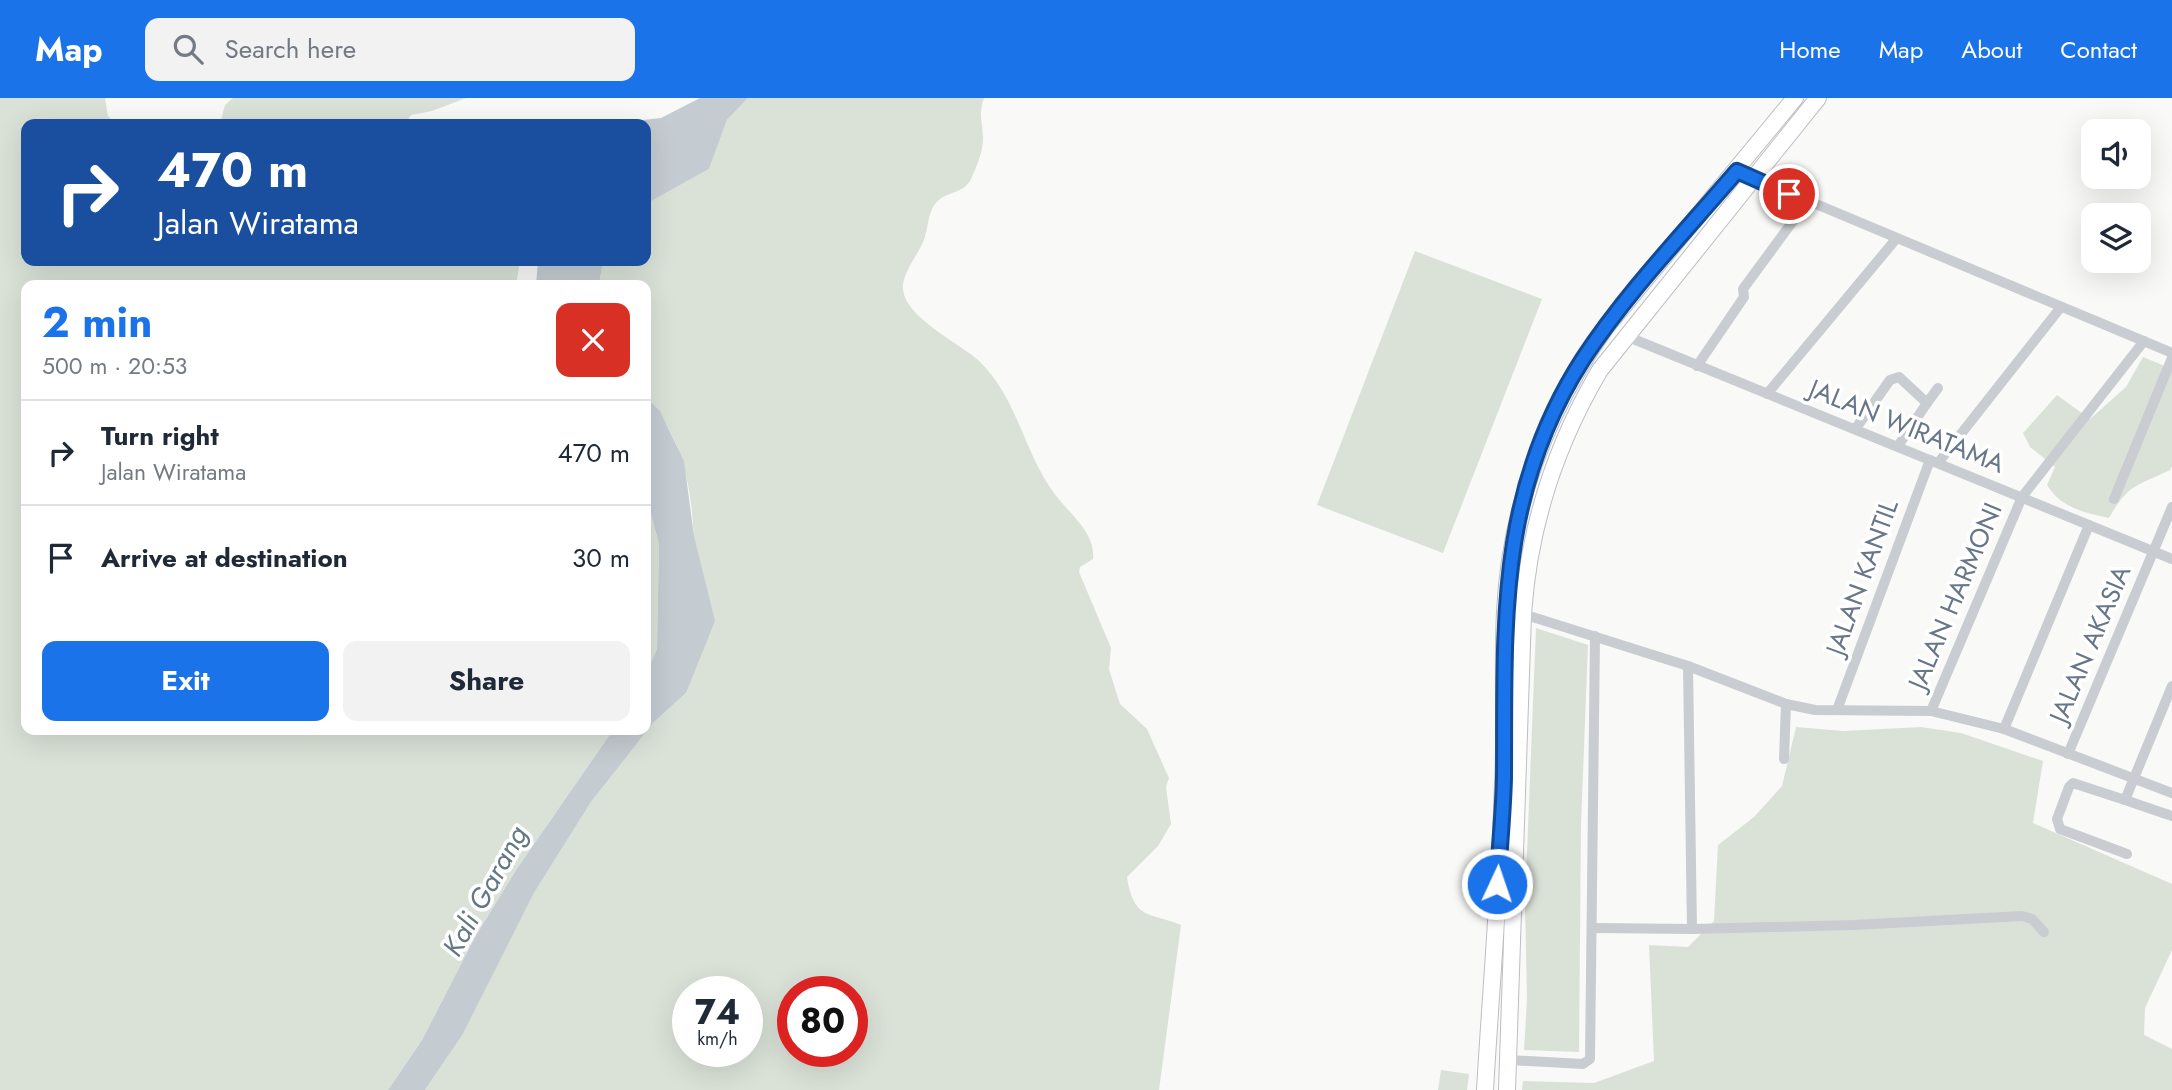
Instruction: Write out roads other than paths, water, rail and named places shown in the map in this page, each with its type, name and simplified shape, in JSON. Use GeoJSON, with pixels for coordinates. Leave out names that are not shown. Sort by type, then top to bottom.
{"type":"FeatureCollection","features":[{"type":"Feature","properties":{"kind":"highway"},"geometry":{"type":"LineString","coordinates":[[1485,1090],[1522,614],[1528,554],[1544,489],[1580,403],[1600,370],[1744,175],[1796,98]]}},
{"type":"Feature","properties":{"kind":"highway"},"geometry":{"type":"LineString","coordinates":[[1507,1090],[1507,585],[1526,483],[1555,412],[1583,360],[1606,327],[1818,98]]}},
{"type":"Feature","properties":{"kind":"street"},"geometry":{"type":"LineString","coordinates":[[1744,175],[2172,355],[2114,499]]}},
{"type":"Feature","properties":{"kind":"street"},"geometry":{"type":"LineString","coordinates":[[1698,366],[1744,297],[1743,289],[1807,202]]}},
{"type":"Feature","properties":{"kind":"street"},"geometry":{"type":"LineString","coordinates":[[1768,394],[1896,239]]}},
{"type":"Feature","properties":{"kind":"street","name":"JALAN KANTIL"},"geometry":{"type":"LineString","coordinates":[[1837,710],[1934,462],[2061,307]]}},
{"type":"Feature","properties":{"kind":"street","name":"JALAN WIRATAMA"},"geometry":{"type":"LineString","coordinates":[[1626,336],[2172,559]]}},
{"type":"Feature","properties":{"kind":"street","name":"JALAN HARMONI"},"geometry":{"type":"LineString","coordinates":[[1931,711],[2022,497],[2144,341]]}},
{"type":"Feature","properties":{"kind":"street"},"geometry":{"type":"LineString","coordinates":[[1856,428],[1896,376],[1927,403]]}},
{"type":"Feature","properties":{"kind":"street"},"geometry":{"type":"LineString","coordinates":[[1898,446],[1938,388]]}},
{"type":"Feature","properties":{"kind":"street","name":"JALAN AKASIA"},"geometry":{"type":"LineString","coordinates":[[2068,754],[2172,508]]}},
{"type":"Feature","properties":{"kind":"street"},"geometry":{"type":"LineString","coordinates":[[2004,729],[2089,525]]}},
{"type":"Feature","properties":{"kind":"street"},"geometry":{"type":"LineString","coordinates":[[1522,614],[1688,666],[1786,704],[1837,710],[1931,711],[2004,729],[2172,793]]}},
{"type":"Feature","properties":{"kind":"street"},"geometry":{"type":"LineString","coordinates":[[1508,1060],[1583,1064],[1590,1059],[1595,636]]}},
{"type":"Feature","properties":{"kind":"street"},"geometry":{"type":"LineString","coordinates":[[1688,666],[1692,929]]}},
{"type":"Feature","properties":{"kind":"street"},"geometry":{"type":"LineString","coordinates":[[2125,800],[2172,686]]}},
{"type":"Feature","properties":{"kind":"street"},"geometry":{"type":"LineString","coordinates":[[1784,759],[1786,704]]}},
{"type":"Feature","properties":{"kind":"street"},"geometry":{"type":"LineString","coordinates":[[2127,854],[2060,829],[2057,819],[2069,786],[2073,783],[2172,816]]}},
{"type":"Feature","properties":{"kind":"street"},"geometry":{"type":"LineString","coordinates":[[1593,928],[1829,926],[2022,916],[2032,919],[2044,932]]}},
{"type":"Feature","properties":{"kind":"water label","name":"Kali Garang"},"geometry":{"type":"Point","coordinates":[485,891]}}]}
